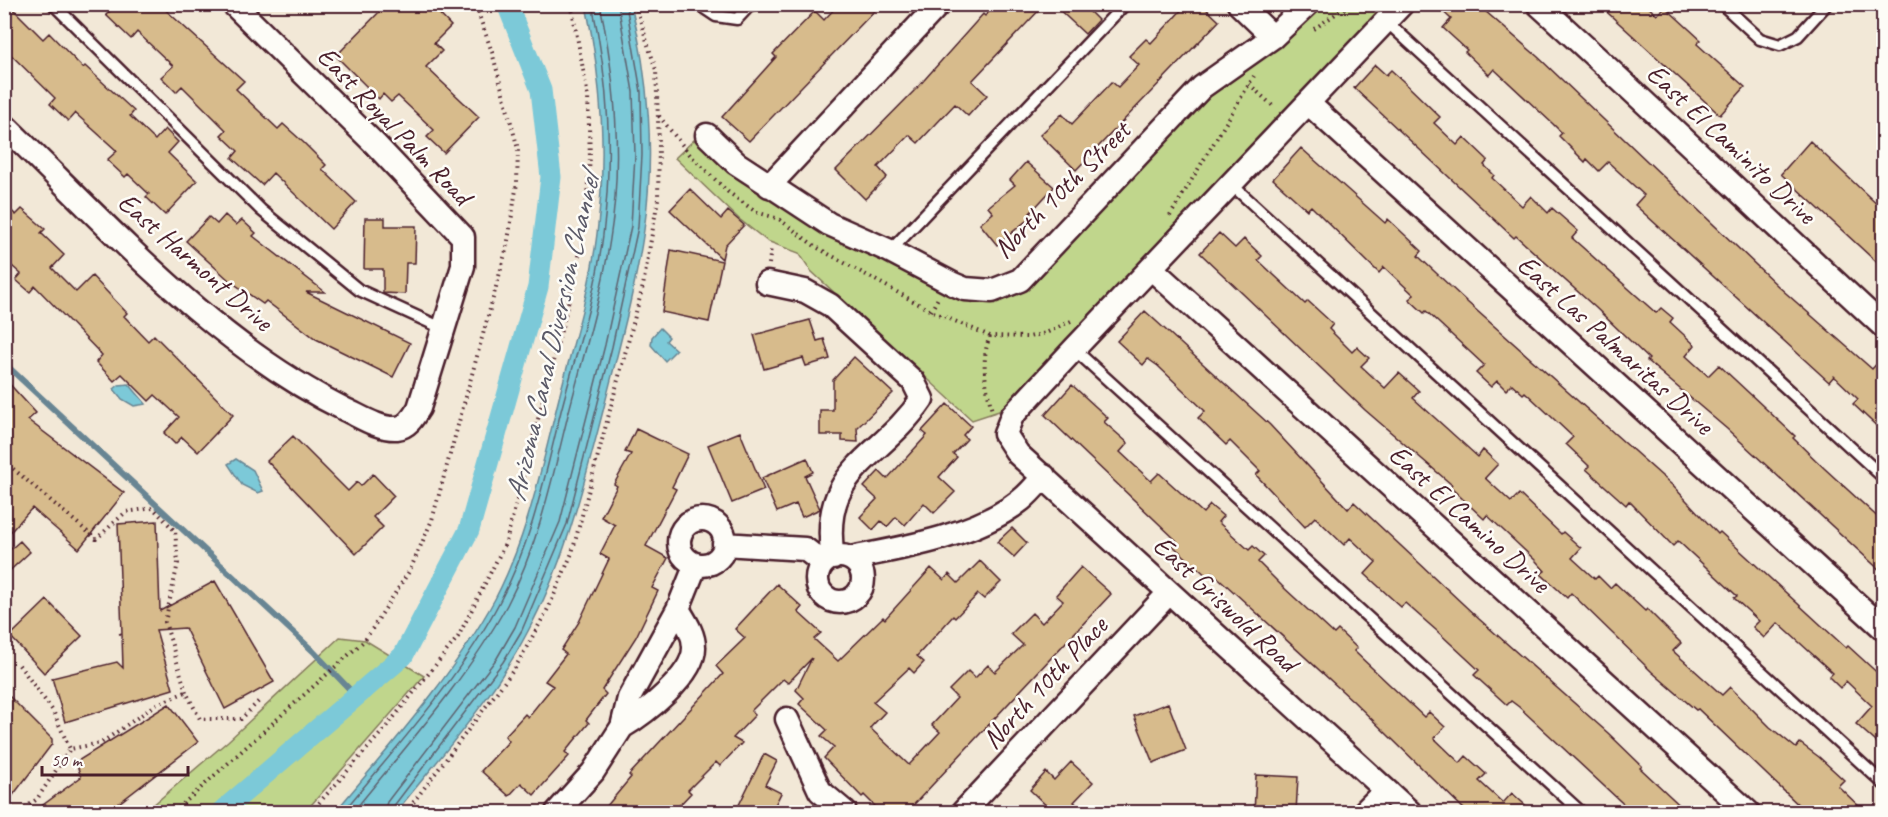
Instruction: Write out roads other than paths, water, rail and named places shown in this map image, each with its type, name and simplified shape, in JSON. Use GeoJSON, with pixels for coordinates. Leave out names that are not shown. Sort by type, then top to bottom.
{"type":"FeatureCollection","features":[{"type":"Feature","properties":{"kind":"street","name":"East Royal Palm Road"},"geometry":{"type":"LineString","coordinates":[[233,4],[375,144],[463,237],[463,266],[442,328]]}},
{"type":"Feature","properties":{"kind":"street"},"geometry":{"type":"LineString","coordinates":[[769,186],[939,4]]}},
{"type":"Feature","properties":{"kind":"street"},"geometry":{"type":"LineString","coordinates":[[1239,4],[1274,37]]}},
{"type":"Feature","properties":{"kind":"street","name":"North 10th Street"},"geometry":{"type":"LineString","coordinates":[[707,135],[736,163],[829,224],[890,251],[965,289],[992,291],[1020,280],[1202,87],[1274,37],[1308,4]]}},
{"type":"Feature","properties":{"kind":"street","name":"East El Caminito Drive"},"geometry":{"type":"LineString","coordinates":[[1538,4],[1687,140],[1884,327]]}},
{"type":"Feature","properties":{"kind":"street"},"geometry":{"type":"LineString","coordinates":[[1074,349],[1394,13]]}},
{"type":"Feature","properties":{"kind":"street","name":"East Las Palmaritas Drive"},"geometry":{"type":"LineString","coordinates":[[1308,103],[1884,629]]}},
{"type":"Feature","properties":{"kind":"street","name":"East Harmont Drive"},"geometry":{"type":"LineString","coordinates":[[4,125],[181,296],[248,350],[333,403],[373,423],[399,428],[411,421],[419,408],[442,328]]}},
{"type":"Feature","properties":{"kind":"street","name":"East El Camino Drive"},"geometry":{"type":"LineString","coordinates":[[1151,268],[1748,813]]}},
{"type":"Feature","properties":{"kind":"street"},"geometry":{"type":"LineString","coordinates":[[767,283],[805,291],[830,304],[913,381],[922,399],[909,417],[846,477],[836,493],[830,523],[835,560]]}},
{"type":"Feature","properties":{"kind":"street","name":"East Griswold Road"},"geometry":{"type":"LineString","coordinates":[[1074,349],[1012,416],[1005,434],[1018,454],[1410,813]]}},
{"type":"Feature","properties":{"kind":"street"},"geometry":{"type":"LineString","coordinates":[[724,544],[805,549],[835,560],[937,538],[985,522],[1023,499],[1044,476]]}},
{"type":"Feature","properties":{"kind":"street"},"geometry":{"type":"LineString","coordinates":[[705,519],[717,525],[724,537],[724,544],[715,560],[696,564],[685,557],[679,544],[682,531],[692,521],[705,519]]}},
{"type":"Feature","properties":{"kind":"street"},"geometry":{"type":"LineString","coordinates":[[558,813],[593,772],[622,727],[629,698],[678,609],[696,564]]}},
{"type":"Feature","properties":{"kind":"street","name":"North 10th Place"},"geometry":{"type":"LineString","coordinates":[[963,813],[1169,593]]}},
{"type":"Feature","properties":{"kind":"street"},"geometry":{"type":"LineString","coordinates":[[622,727],[645,714],[690,664],[695,650],[693,637],[678,609]]}},
{"type":"Feature","properties":{"kind":"street"},"geometry":{"type":"LineString","coordinates":[[787,719],[820,791],[845,813]]}},
{"type":"Feature","properties":{"kind":"street"},"geometry":{"type":"LineString","coordinates":[[1364,813],[1386,790]]}},
{"type":"Feature","properties":{"kind":"lane"},"geometry":{"type":"LineString","coordinates":[[53,4],[261,210],[359,290],[442,328]]}},
{"type":"Feature","properties":{"kind":"lane"},"geometry":{"type":"LineString","coordinates":[[698,4],[716,16],[737,19],[751,4]]}},
{"type":"Feature","properties":{"kind":"lane"},"geometry":{"type":"LineString","coordinates":[[890,251],[1125,4]]}},
{"type":"Feature","properties":{"kind":"lane"},"geometry":{"type":"LineString","coordinates":[[1722,4],[1760,39],[1780,45],[1798,36],[1827,4]]}},
{"type":"Feature","properties":{"kind":"lane"},"geometry":{"type":"LineString","coordinates":[[1394,13],[1884,478]]}},
{"type":"Feature","properties":{"kind":"lane"},"geometry":{"type":"LineString","coordinates":[[1231,184],[1884,784]]}},
{"type":"Feature","properties":{"kind":"lane"},"geometry":{"type":"LineString","coordinates":[[1074,349],[1581,813]]}},
{"type":"Feature","properties":{"kind":"water"},"geometry":{"type":"Polygon","coordinates":[[[586,5],[631,5],[646,88],[649,174],[644,230],[631,298],[572,524],[540,606],[499,680],[466,726],[396,812],[335,812],[441,683],[460,655],[495,599],[524,530],[585,300],[597,234],[602,175],[601,119],[596,62],[586,5]]]}},
{"type":"Feature","properties":{"kind":"water"},"geometry":{"type":"Polygon","coordinates":[[[660,328],[669,337],[666,341],[676,350],[665,361],[651,345],[652,337],[660,328]]]}},
{"type":"Feature","properties":{"kind":"water"},"geometry":{"type":"Polygon","coordinates":[[[129,384],[146,404],[134,406],[122,399],[114,389],[119,385],[129,384]]]}},
{"type":"Feature","properties":{"kind":"water"},"geometry":{"type":"Polygon","coordinates":[[[236,459],[253,470],[263,491],[258,493],[242,485],[228,464],[236,459]]]}},
{"type":"Feature","properties":{"kind":"waterway","name":"Arizona Canal Diversion Channel"},"geometry":{"type":"LineString","coordinates":[[221,812],[403,656],[469,530],[538,287],[551,177],[541,90],[507,4]]}},
{"type":"Feature","properties":{"kind":"waterway"},"geometry":{"type":"LineString","coordinates":[[4,363],[313,651],[356,696]]}}]}
